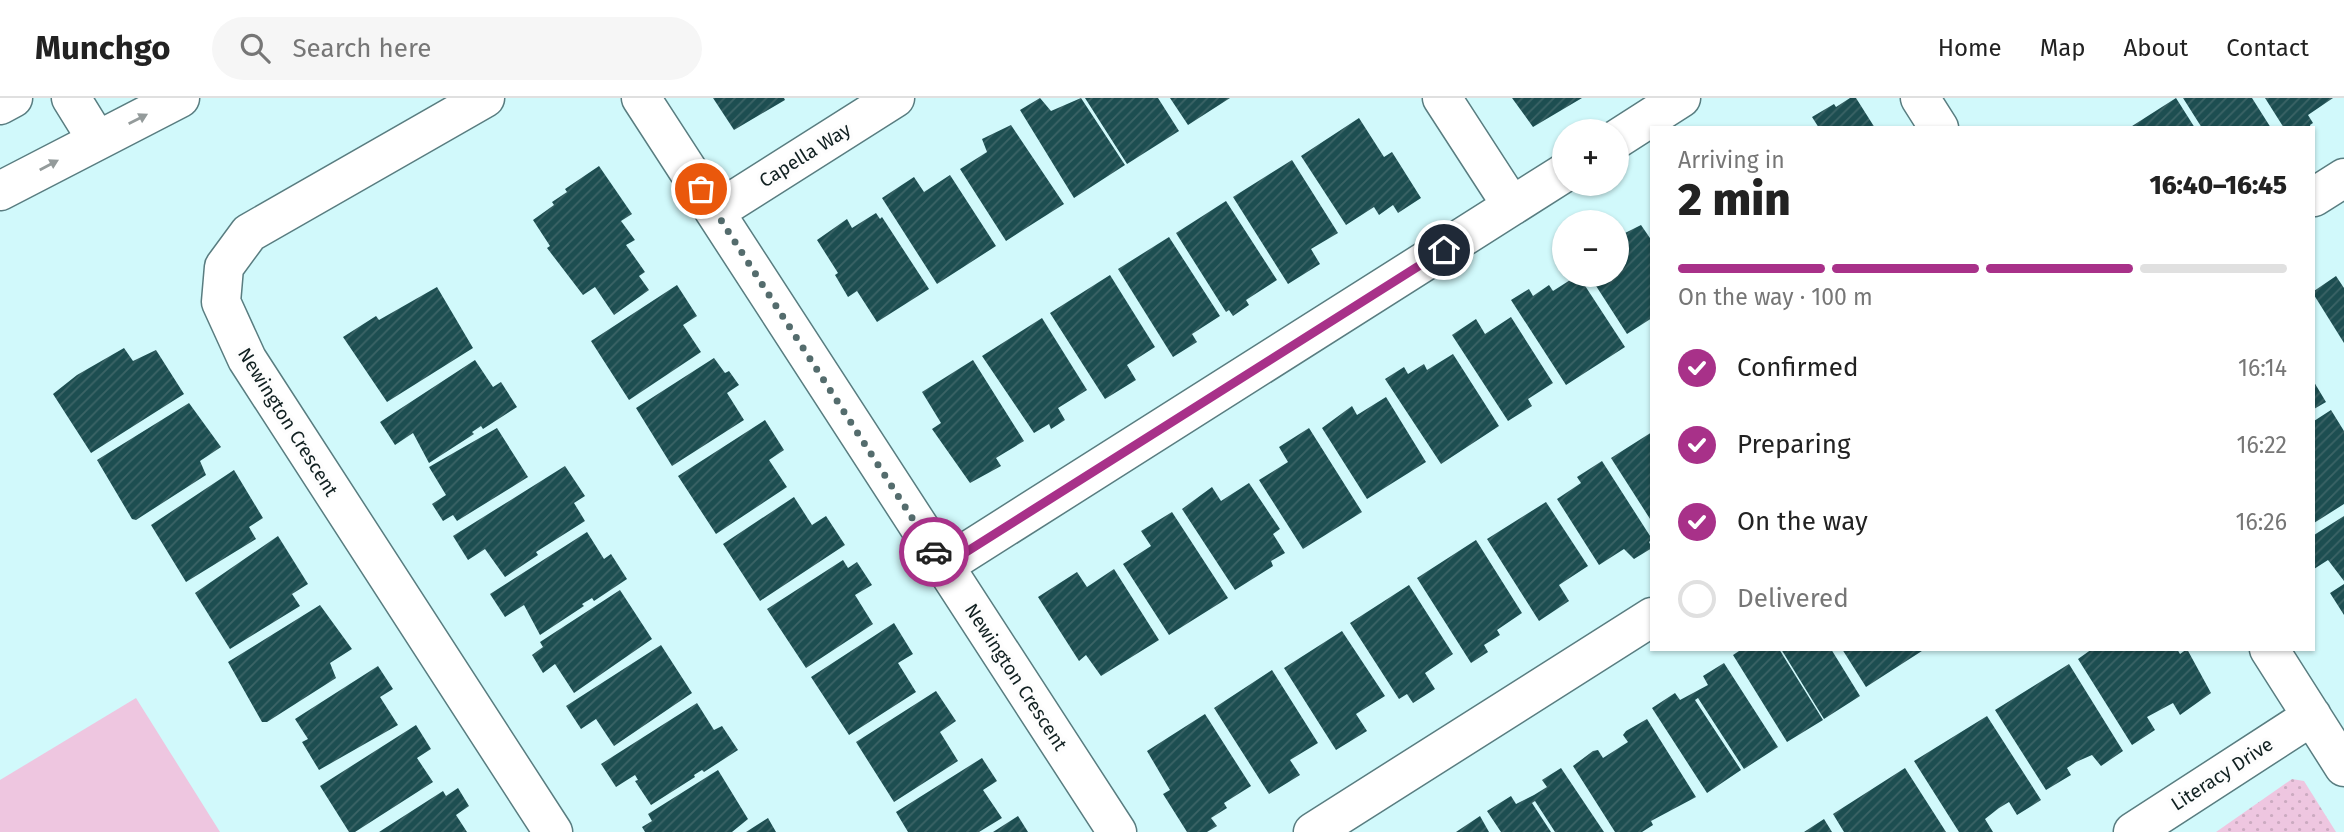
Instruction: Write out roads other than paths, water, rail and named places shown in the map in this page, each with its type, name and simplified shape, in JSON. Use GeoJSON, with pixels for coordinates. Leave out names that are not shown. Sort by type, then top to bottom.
{"type":"FeatureCollection","features":[{"type":"Feature","properties":{"kind":"street"},"geometry":{"type":"LineString","coordinates":[[0,105],[13,98]]}},
{"type":"Feature","properties":{"kind":"street"},"geometry":{"type":"LineString","coordinates":[[71,98],[97,140]]}},
{"type":"Feature","properties":{"kind":"street"},"geometry":{"type":"LineString","coordinates":[[0,191],[180,98]]}},
{"type":"Feature","properties":{"kind":"street","name":"Newington Crescent"},"geometry":{"type":"LineString","coordinates":[[485,98],[249,233],[224,268],[221,302],[247,359],[552,832]]}},
{"type":"Feature","properties":{"kind":"street","name":"Newington Crescent"},"geometry":{"type":"LineString","coordinates":[[641,98],[1117,832]]}},
{"type":"Feature","properties":{"kind":"street","name":"Capella Way"},"geometry":{"type":"LineString","coordinates":[[715,212],[895,98]]}},
{"type":"Feature","properties":{"kind":"street"},"geometry":{"type":"LineString","coordinates":[[1442,98],[1512,206]]}},
{"type":"Feature","properties":{"kind":"street"},"geometry":{"type":"LineString","coordinates":[[1629,131],[1681,98]]}},
{"type":"Feature","properties":{"kind":"street"},"geometry":{"type":"LineString","coordinates":[[1920,98],[1938,126]]}},
{"type":"Feature","properties":{"kind":"street"},"geometry":{"type":"LineString","coordinates":[[2315,196],[2344,178]]}},
{"type":"Feature","properties":{"kind":"street"},"geometry":{"type":"LineString","coordinates":[[944,566],[1552,181]]}},
{"type":"Feature","properties":{"kind":"street"},"geometry":{"type":"LineString","coordinates":[[1313,832],[1650,618]]}},
{"type":"Feature","properties":{"kind":"street"},"geometry":{"type":"LineString","coordinates":[[2270,651],[2344,767]]}},
{"type":"Feature","properties":{"kind":"street","name":"Literacy Drive"},"geometry":{"type":"LineString","coordinates":[[2133,832],[2312,716]]}}]}
